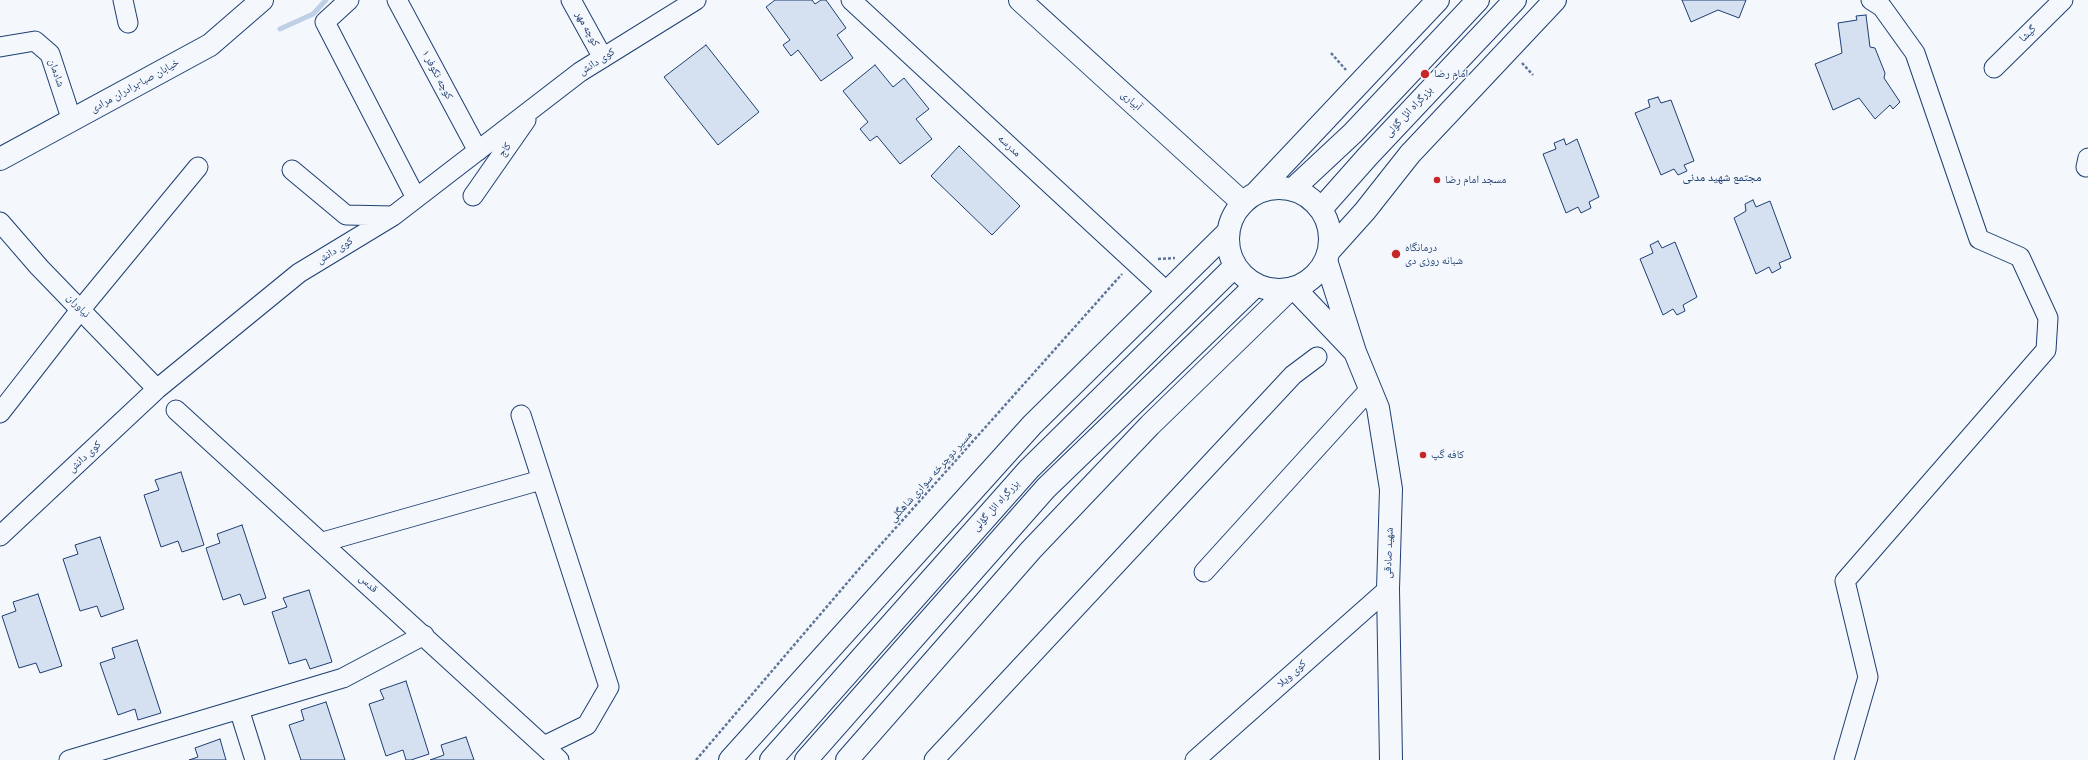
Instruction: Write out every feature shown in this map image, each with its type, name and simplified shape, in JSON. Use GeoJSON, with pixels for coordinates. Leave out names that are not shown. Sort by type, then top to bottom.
{"type":"FeatureCollection","features":[{"type":"Feature","properties":{"kind":"main road","name":"خیابان صبا-برادران مرادی"},"geometry":{"type":"LineString","coordinates":[[0,159],[210,45],[262,0]]}},
{"type":"Feature","properties":{"kind":"main road","name":"آبیاری"},"geometry":{"type":"LineString","coordinates":[[1020,0],[1250,198]]}},
{"type":"Feature","properties":{"kind":"main road"},"geometry":{"type":"LineString","coordinates":[[1292,289],[1266,290],[1244,277],[1235,266],[1229,250],[1228,232],[1233,216],[1438,0]]}},
{"type":"Feature","properties":{"kind":"main road"},"geometry":{"type":"LineString","coordinates":[[1293,189],[1353,133],[1478,0]]}},
{"type":"Feature","properties":{"kind":"main road","name":"بزرگراه ائل گؤلی"},"geometry":{"type":"LineString","coordinates":[[1321,209],[1368,156],[1515,0]]}},
{"type":"Feature","properties":{"kind":"main road"},"geometry":{"type":"LineString","coordinates":[[847,760],[1042,539],[1150,425],[1292,289],[1308,282],[1319,272],[1328,255],[1410,154],[1555,0]]}},
{"type":"Feature","properties":{"kind":"main road"},"geometry":{"type":"LineString","coordinates":[[1250,198],[1268,189],[1293,189],[1309,197],[1321,209],[1328,222],[1331,236],[1328,255]]}},
{"type":"Feature","properties":{"kind":"main road"},"geometry":{"type":"LineString","coordinates":[[730,760],[1032,425],[1228,232]]}},
{"type":"Feature","properties":{"kind":"main road","name":"شهید صادقی"},"geometry":{"type":"LineString","coordinates":[[1328,255],[1355,352],[1378,408],[1391,489],[1388,589],[1391,760]]}},
{"type":"Feature","properties":{"kind":"main road","name":"بزرگراه ائل گؤلی"},"geometry":{"type":"LineString","coordinates":[[771,760],[1029,469],[1235,266]]}},
{"type":"Feature","properties":{"kind":"main road"},"geometry":{"type":"LineString","coordinates":[[806,760],[1046,488],[1256,285]]}},
{"type":"Feature","properties":{"kind":"main road","name":"شهید صادقی"},"geometry":{"type":"LineString","coordinates":[[1292,289],[1355,352]]}},
{"type":"Feature","properties":{"kind":"street"},"geometry":{"type":"LineString","coordinates":[[123,0],[128,23]]}},
{"type":"Feature","properties":{"kind":"street"},"geometry":{"type":"LineString","coordinates":[[349,0],[325,22],[416,198]]}},
{"type":"Feature","properties":{"kind":"street","name":"کوچه نکوفر ۱"},"geometry":{"type":"LineString","coordinates":[[397,0],[478,151]]}},
{"type":"Feature","properties":{"kind":"street","name":"کوچه مهر"},"geometry":{"type":"LineString","coordinates":[[571,0],[603,58]]}},
{"type":"Feature","properties":{"kind":"street","name":"کوی دانش"},"geometry":{"type":"LineString","coordinates":[[0,536],[157,390],[299,274],[393,216],[580,72],[696,0]]}},
{"type":"Feature","properties":{"kind":"street","name":"مدرسه"},"geometry":{"type":"LineString","coordinates":[[851,0],[1166,292]]}},
{"type":"Feature","properties":{"kind":"street"},"geometry":{"type":"LineString","coordinates":[[1844,760],[1868,677],[1845,581],[2046,350],[2048,318],[2020,257],[1979,239],[1915,53],[1882,7],[1871,0]]}},
{"type":"Feature","properties":{"kind":"street","name":"گیشا"},"geometry":{"type":"LineString","coordinates":[[1994,68],[2063,0]]}},
{"type":"Feature","properties":{"kind":"street","name":"شادمان"},"geometry":{"type":"LineString","coordinates":[[0,47],[35,41],[50,54],[72,121]]}},
{"type":"Feature","properties":{"kind":"street","name":"کاج"},"geometry":{"type":"LineString","coordinates":[[473,196],[537,105]]}},
{"type":"Feature","properties":{"kind":"street"},"geometry":{"type":"LineString","coordinates":[[0,413],[81,309],[198,167]]}},
{"type":"Feature","properties":{"kind":"street"},"geometry":{"type":"LineString","coordinates":[[292,170],[346,214],[393,216]]}},
{"type":"Feature","properties":{"kind":"street","name":"نیاوران"},"geometry":{"type":"LineString","coordinates":[[0,222],[40,267],[157,390]]}},
{"type":"Feature","properties":{"kind":"street"},"geometry":{"type":"LineString","coordinates":[[934,760],[1293,375],[1317,357]]}},
{"type":"Feature","properties":{"kind":"street"},"geometry":{"type":"LineString","coordinates":[[1204,572],[1370,389]]}},
{"type":"Feature","properties":{"kind":"street","name":"قدس"},"geometry":{"type":"LineString","coordinates":[[176,410],[323,542],[559,760]]}},
{"type":"Feature","properties":{"kind":"street"},"geometry":{"type":"LineString","coordinates":[[521,416],[609,687],[587,726],[544,746]]}},
{"type":"Feature","properties":{"kind":"street"},"geometry":{"type":"LineString","coordinates":[[323,542],[542,480]]}},
{"type":"Feature","properties":{"kind":"street","name":"کوی ویلا"},"geometry":{"type":"LineString","coordinates":[[1195,760],[1388,589]]}},
{"type":"Feature","properties":{"kind":"street"},"geometry":{"type":"LineString","coordinates":[[69,760],[343,678],[424,635]]}},
{"type":"Feature","properties":{"kind":"street"},"geometry":{"type":"LineString","coordinates":[[239,709],[255,760]]}},
{"type":"Feature","properties":{"kind":"path"},"geometry":{"type":"LineString","coordinates":[[1133,262],[1176,257]]}},
{"type":"Feature","properties":{"kind":"path","name":"مسیر دوچرخه سواری شاهگلی"},"geometry":{"type":"LineString","coordinates":[[696,760],[859,569],[1133,262]]}},
{"type":"Feature","properties":{"kind":"building"},"geometry":{"type":"Polygon","coordinates":[[[775,0],[812,0],[815,4],[821,0],[826,0],[846,28],[837,35],[853,58],[821,81],[798,50],[791,56],[783,45],[790,40],[766,7],[775,0]]]}},
{"type":"Feature","properties":{"kind":"building"},"geometry":{"type":"Polygon","coordinates":[[[1682,0],[1746,0],[1739,18],[1718,10],[1691,22],[1682,0]]]}},
{"type":"Feature","properties":{"kind":"building"},"geometry":{"type":"Polygon","coordinates":[[[1866,15],[1870,47],[1875,48],[1885,73],[1884,78],[1900,102],[1893,109],[1890,105],[1875,119],[1859,98],[1833,110],[1815,64],[1842,53],[1838,23],[1857,20],[1856,16],[1866,15]]]}},
{"type":"Feature","properties":{"kind":"building"},"geometry":{"type":"Polygon","coordinates":[[[706,45],[759,112],[718,145],[664,77],[706,45]]]}},
{"type":"Feature","properties":{"kind":"building"},"geometry":{"type":"Polygon","coordinates":[[[875,65],[893,87],[904,78],[929,109],[916,119],[932,139],[900,164],[877,136],[870,141],[860,129],[868,122],[843,91],[875,65]]]}},
{"type":"Feature","properties":{"kind":"building"},"geometry":{"type":"Polygon","coordinates":[[[1658,97],[1661,103],[1671,100],[1694,161],[1684,165],[1687,171],[1678,175],[1674,169],[1661,175],[1635,113],[1650,107],[1648,100],[1658,97]]]}},
{"type":"Feature","properties":{"kind":"building"},"geometry":{"type":"Polygon","coordinates":[[[1564,139],[1566,145],[1577,139],[1599,197],[1589,202],[1591,208],[1581,213],[1578,207],[1566,213],[1543,154],[1556,149],[1554,143],[1564,139]]]}},
{"type":"Feature","properties":{"kind":"building"},"geometry":{"type":"Polygon","coordinates":[[[959,146],[1020,206],[992,235],[931,176],[959,146]]]}},
{"type":"Feature","properties":{"kind":"building"},"geometry":{"type":"Polygon","coordinates":[[[1753,200],[1756,207],[1770,201],[1791,258],[1779,263],[1781,268],[1772,273],[1769,267],[1756,274],[1734,218],[1746,211],[1745,204],[1753,200]]]}},
{"type":"Feature","properties":{"kind":"building"},"geometry":{"type":"Polygon","coordinates":[[[1658,241],[1662,248],[1675,242],[1697,297],[1683,305],[1685,311],[1677,315],[1673,309],[1663,315],[1640,259],[1653,253],[1650,245],[1658,241]]]}},
{"type":"Feature","properties":{"kind":"building"},"geometry":{"type":"Polygon","coordinates":[[[181,472],[204,545],[182,552],[178,541],[161,547],[144,495],[159,490],[155,480],[181,472]]]}},
{"type":"Feature","properties":{"kind":"building"},"geometry":{"type":"Polygon","coordinates":[[[242,525],[266,598],[244,605],[240,594],[223,600],[206,548],[220,543],[217,534],[242,525]]]}},
{"type":"Feature","properties":{"kind":"building"},"geometry":{"type":"Polygon","coordinates":[[[100,537],[124,609],[101,617],[97,606],[80,611],[63,559],[78,554],[75,545],[100,537]]]}},
{"type":"Feature","properties":{"kind":"building"},"geometry":{"type":"Polygon","coordinates":[[[309,590],[332,662],[310,669],[306,659],[289,664],[272,612],[287,607],[283,598],[309,590]]]}},
{"type":"Feature","properties":{"kind":"building"},"geometry":{"type":"Polygon","coordinates":[[[38,594],[62,666],[40,673],[36,663],[19,668],[2,616],[16,611],[13,602],[38,594]]]}},
{"type":"Feature","properties":{"kind":"building"},"geometry":{"type":"Polygon","coordinates":[[[137,640],[161,713],[138,720],[135,709],[118,715],[100,663],[115,658],[112,648],[137,640]]]}},
{"type":"Feature","properties":{"kind":"building"},"geometry":{"type":"Polygon","coordinates":[[[406,681],[429,754],[411,760],[406,760],[403,750],[386,756],[369,704],[384,699],[380,690],[406,681]]]}},
{"type":"Feature","properties":{"kind":"building"},"geometry":{"type":"Polygon","coordinates":[[[326,702],[345,760],[301,760],[289,725],[304,720],[301,710],[326,702]]]}},
{"type":"Feature","properties":{"kind":"building"},"geometry":{"type":"Polygon","coordinates":[[[466,737],[474,760],[430,760],[444,755],[441,745],[466,737]]]}},
{"type":"Feature","properties":{"kind":"building"},"geometry":{"type":"Polygon","coordinates":[[[220,739],[226,760],[189,760],[198,757],[195,748],[220,739]]]}},
{"type":"Feature","properties":{"kind":"waterway"},"geometry":{"type":"LineString","coordinates":[[280,29],[313,14],[326,0]]}},
{"type":"Feature","properties":{"kind":"place","name":"امام رضا"},"geometry":{"type":"Point","coordinates":[1425,74]}},
{"type":"Feature","properties":{"kind":"place","name":"مسجد امام رضا"},"geometry":{"type":"Point","coordinates":[1437,180]}},
{"type":"Feature","properties":{"kind":"place","name":"درمانگاه شبانه روزی دی"},"geometry":{"type":"Point","coordinates":[1396,254]}},
{"type":"Feature","properties":{"kind":"place","name":"کافه گپ"},"geometry":{"type":"Point","coordinates":[1423,455]}},
{"type":"Feature","properties":{"kind":"district","name":"مجتمع شهید مدنی"},"geometry":{"type":"Point","coordinates":[1722,178]}}]}
